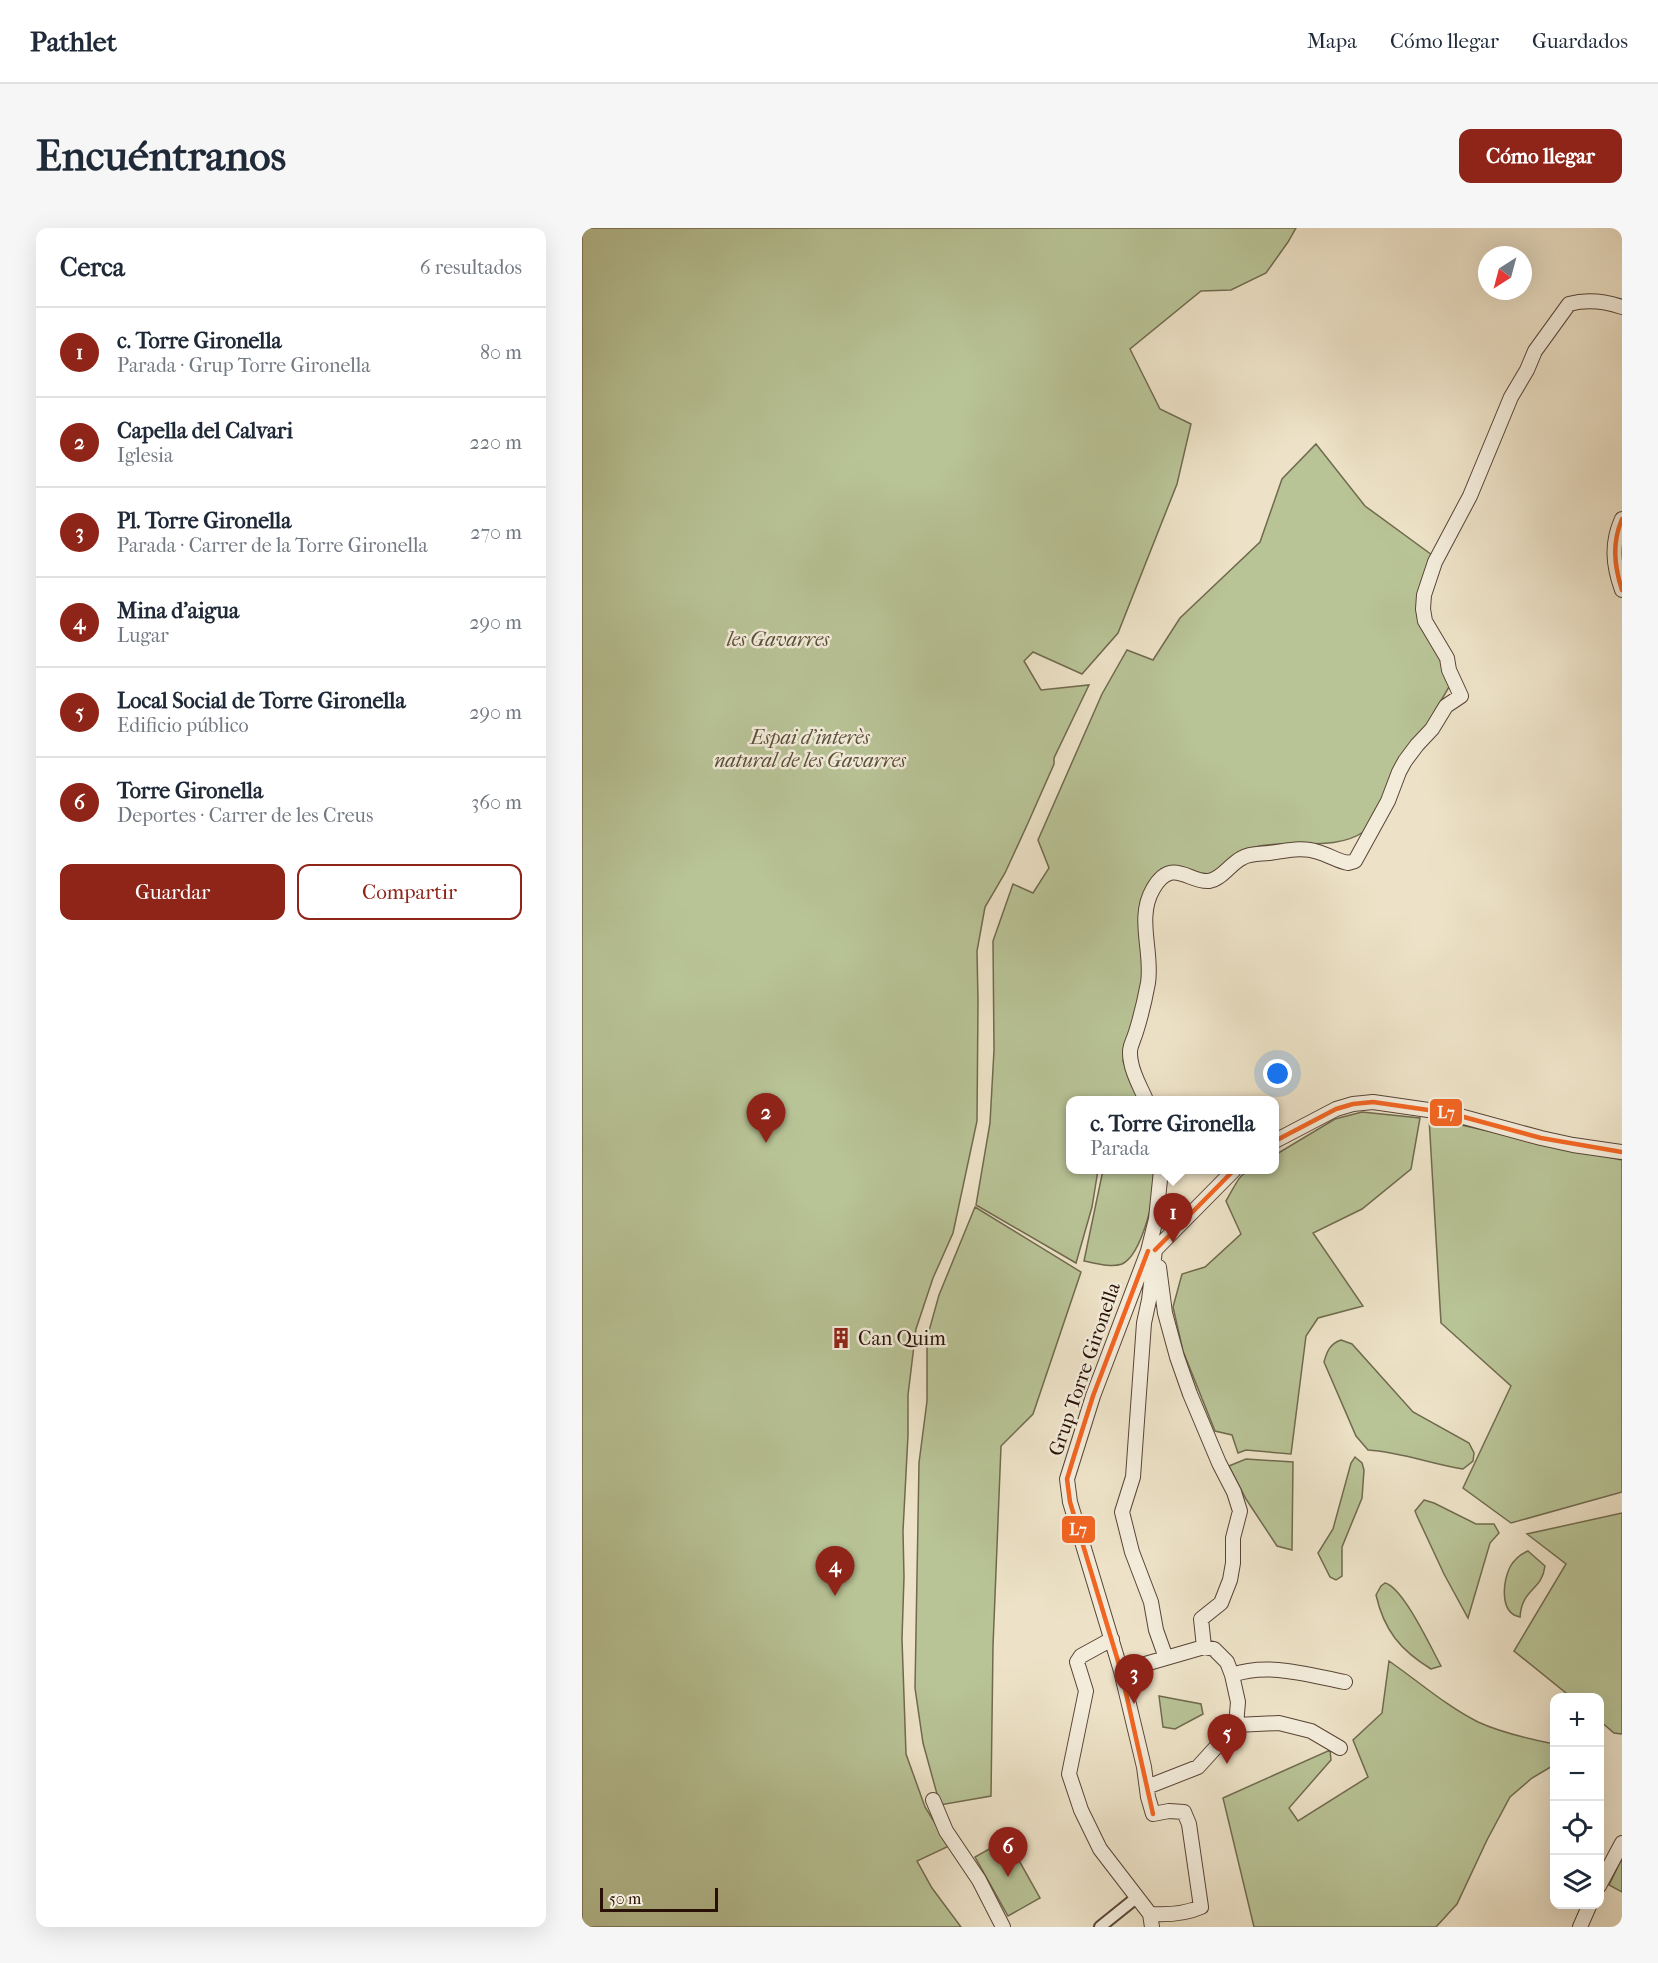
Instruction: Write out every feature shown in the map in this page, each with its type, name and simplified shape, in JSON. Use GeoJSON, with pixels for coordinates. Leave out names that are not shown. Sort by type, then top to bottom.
{"type":"FeatureCollection","features":[{"type":"Feature","properties":{"kind":"street"},"geometry":{"type":"LineString","coordinates":[[1144,1096],[1132,1068],[1130,1044],[1135,1035],[1148,985],[1149,962],[1145,912],[1153,889],[1160,879],[1169,874],[1184,873],[1210,881],[1218,878],[1234,862],[1244,856],[1285,849],[1312,850],[1348,864],[1354,861],[1388,801],[1405,761],[1432,729],[1446,706],[1461,696],[1449,670],[1448,658],[1425,621],[1424,595],[1435,562],[1470,496],[1511,397],[1535,351],[1569,304],[1590,301],[1622,307]]}},
{"type":"Feature","properties":{"kind":"street"},"geometry":{"type":"LineString","coordinates":[[1622,519],[1613,545],[1616,570],[1622,590]]}},
{"type":"Feature","properties":{"kind":"street"},"geometry":{"type":"LineString","coordinates":[[1279,1139],[1336,1108],[1373,1102],[1449,1113],[1541,1138],[1622,1152]]}},
{"type":"Feature","properties":{"kind":"street"},"geometry":{"type":"LineString","coordinates":[[1161,1174],[1151,1251],[1165,1313],[1190,1394],[1240,1510],[1233,1538],[1230,1580],[1221,1603],[1201,1619],[1204,1647]]}},
{"type":"Feature","properties":{"kind":"street"},"geometry":{"type":"LineString","coordinates":[[1151,1251],[1230,1174]]}},
{"type":"Feature","properties":{"kind":"street","name":"Grup Torre Gironella"},"geometry":{"type":"LineString","coordinates":[[1151,1251],[1093,1396],[1067,1479],[1070,1502],[1121,1671],[1143,1760],[1153,1814],[1169,1811],[1184,1812],[1189,1824],[1201,1906],[1192,1911],[1168,1915],[1151,1921]]}},
{"type":"Feature","properties":{"kind":"street","name":"Grup Torre Gironella"},"geometry":{"type":"LineString","coordinates":[[1151,1251],[1149,1300],[1144,1323],[1133,1477],[1122,1512],[1132,1552],[1151,1602],[1156,1630],[1166,1658]]}},
{"type":"Feature","properties":{"kind":"street"},"geometry":{"type":"LineString","coordinates":[[1112,1639],[1081,1656],[1077,1662],[1086,1691],[1069,1774],[1081,1810],[1100,1849],[1151,1921]]}},
{"type":"Feature","properties":{"kind":"street"},"geometry":{"type":"LineString","coordinates":[[1121,1671],[1204,1647],[1214,1649],[1227,1662],[1232,1675],[1238,1702],[1236,1725],[1198,1767],[1147,1787]]}},
{"type":"Feature","properties":{"kind":"street"},"geometry":{"type":"LineString","coordinates":[[1232,1675],[1248,1669],[1284,1670],[1345,1682]]}},
{"type":"Feature","properties":{"kind":"street"},"geometry":{"type":"LineString","coordinates":[[1236,1725],[1279,1722],[1311,1731],[1340,1748]]}},
{"type":"Feature","properties":{"kind":"street"},"geometry":{"type":"LineString","coordinates":[[933,1800],[946,1830],[979,1880],[1003,1927]]}},
{"type":"Feature","properties":{"kind":"street"},"geometry":{"type":"LineString","coordinates":[[1604,1876],[1622,1842]]}},
{"type":"Feature","properties":{"kind":"street"},"geometry":{"type":"LineString","coordinates":[[1100,1927],[1136,1898]]}},
{"type":"Feature","properties":{"kind":"street"},"geometry":{"type":"LineString","coordinates":[[1580,1927],[1588,1909]]}},
{"type":"Feature","properties":{"kind":"green space","name":"Espai d'interès natural de les Gavarres"},"geometry":{"type":"Polygon","coordinates":[[[582,228],[1296,228],[1266,273],[1231,290],[1201,291],[1130,349],[1160,409],[1191,424],[1177,484],[1118,633],[1082,674],[1033,652],[1024,661],[1041,690],[1089,685],[1054,758],[1054,764],[1005,873],[985,907],[977,951],[977,1121],[953,1233],[933,1278],[916,1329],[908,1395],[902,1639],[906,1754],[925,1807],[949,1846],[917,1861],[932,1888],[961,1927],[582,1927],[582,228]]]}},
{"type":"Feature","properties":{"kind":"green space"},"geometry":{"type":"Polygon","coordinates":[[[1316,444],[1365,506],[1432,555],[1421,586],[1450,679],[1449,687],[1365,831],[1339,842],[1255,847],[1214,874],[1205,876],[1189,871],[1146,892],[1146,972],[1134,1029],[1123,1061],[1137,1096],[1066,1096],[1066,1174],[1097,1174],[1092,1207],[1076,1263],[976,1205],[990,1123],[994,1050],[993,941],[1013,884],[1033,893],[1049,868],[1038,840],[1102,694],[1127,650],[1153,660],[1180,618],[1260,542],[1282,479],[1316,444]]]}},
{"type":"Feature","properties":{"kind":"green space"},"geometry":{"type":"Polygon","coordinates":[[[1362,1112],[1420,1118],[1411,1169],[1362,1209],[1313,1233],[1363,1306],[1318,1318],[1306,1336],[1291,1454],[1246,1450],[1238,1453],[1232,1435],[1215,1431],[1183,1351],[1173,1307],[1182,1274],[1205,1267],[1241,1234],[1226,1201],[1240,1178],[1244,1174],[1279,1174],[1279,1153],[1335,1119],[1362,1112]]]}},
{"type":"Feature","properties":{"kind":"green space"},"geometry":{"type":"Polygon","coordinates":[[[1429,1118],[1622,1160],[1622,1492],[1511,1523],[1463,1488],[1511,1386],[1441,1323],[1429,1118]]]}},
{"type":"Feature","properties":{"kind":"green space"},"geometry":{"type":"Polygon","coordinates":[[[1102,1174],[1156,1174],[1147,1222],[1129,1258],[1122,1264],[1113,1266],[1084,1261],[1102,1174]]]}},
{"type":"Feature","properties":{"kind":"green space"},"geometry":{"type":"Polygon","coordinates":[[[975,1207],[1081,1272],[1033,1414],[1001,1446],[993,1646],[991,1796],[940,1805],[923,1743],[915,1688],[919,1463],[927,1401],[927,1338],[939,1295],[975,1207]]]}},
{"type":"Feature","properties":{"kind":"green space"},"geometry":{"type":"Polygon","coordinates":[[[1341,1340],[1352,1344],[1413,1412],[1469,1443],[1474,1453],[1473,1461],[1463,1469],[1368,1450],[1356,1436],[1324,1362],[1330,1348],[1341,1340]]]}},
{"type":"Feature","properties":{"kind":"green space"},"geometry":{"type":"Polygon","coordinates":[[[1355,1457],[1362,1463],[1364,1470],[1362,1498],[1342,1547],[1342,1576],[1336,1580],[1330,1577],[1318,1553],[1333,1529],[1351,1463],[1355,1457]]]}},
{"type":"Feature","properties":{"kind":"green space"},"geometry":{"type":"Polygon","coordinates":[[[1246,1459],[1293,1462],[1292,1550],[1277,1546],[1246,1499],[1229,1466],[1246,1459]]]}},
{"type":"Feature","properties":{"kind":"green space"},"geometry":{"type":"Polygon","coordinates":[[[1424,1500],[1476,1524],[1494,1524],[1499,1533],[1490,1543],[1468,1618],[1444,1574],[1415,1511],[1424,1500]]]}},
{"type":"Feature","properties":{"kind":"green space"},"geometry":{"type":"Polygon","coordinates":[[[1622,1513],[1622,1734],[1614,1733],[1604,1724],[1604,1693],[1566,1693],[1514,1651],[1566,1564],[1527,1534],[1622,1513]]]}},
{"type":"Feature","properties":{"kind":"green space"},"geometry":{"type":"Polygon","coordinates":[[[1528,1551],[1545,1566],[1540,1580],[1524,1600],[1520,1617],[1509,1610],[1505,1588],[1510,1567],[1528,1551]]]}},
{"type":"Feature","properties":{"kind":"green space"},"geometry":{"type":"Polygon","coordinates":[[[1385,1583],[1400,1595],[1408,1606],[1441,1666],[1431,1669],[1410,1654],[1395,1638],[1384,1619],[1376,1595],[1385,1583]]]}},
{"type":"Feature","properties":{"kind":"green space"},"geometry":{"type":"Polygon","coordinates":[[[1389,1661],[1466,1716],[1487,1726],[1550,1743],[1550,1767],[1532,1778],[1510,1797],[1457,1904],[1436,1927],[1254,1927],[1223,1798],[1330,1750],[1331,1760],[1289,1808],[1298,1821],[1368,1777],[1353,1740],[1382,1713],[1389,1661]]]}},
{"type":"Feature","properties":{"kind":"green space"},"geometry":{"type":"Polygon","coordinates":[[[1159,1696],[1201,1704],[1203,1714],[1175,1729],[1163,1727],[1159,1696]]]}},
{"type":"Feature","properties":{"kind":"green space"},"geometry":{"type":"Polygon","coordinates":[[[1007,1839],[1040,1898],[1008,1916],[975,1857],[1007,1839]]]}},
{"type":"Feature","properties":{"kind":"green space"},"geometry":{"type":"Polygon","coordinates":[[[1622,1858],[1622,1892],[1609,1885],[1622,1858]]]}},
{"type":"Feature","properties":{"kind":"transit line","name":"L7"},"geometry":{"type":"LineString","coordinates":[[1622,519],[1615,545],[1617,572],[1622,590]]}},
{"type":"Feature","properties":{"kind":"transit line","name":"L7"},"geometry":{"type":"LineString","coordinates":[[1279,1139],[1336,1109],[1373,1102],[1449,1113],[1541,1138],[1622,1152]]}},
{"type":"Feature","properties":{"kind":"transit line","name":"L7"},"geometry":{"type":"LineString","coordinates":[[1155,1250],[1230,1174]]}},
{"type":"Feature","properties":{"kind":"transit line","name":"L7"},"geometry":{"type":"LineString","coordinates":[[1148,1251],[1093,1396],[1067,1479],[1070,1502],[1121,1671],[1153,1814]]}},
{"type":"Feature","properties":{"kind":"place","name":"Capella del Calvari"},"geometry":{"type":"Point","coordinates":[766,1143]}},
{"type":"Feature","properties":{"kind":"place","name":"c. Torre Gironella"},"geometry":{"type":"Point","coordinates":[1173,1243]}},
{"type":"Feature","properties":{"kind":"place","name":"Can Quim"},"geometry":{"type":"Point","coordinates":[841,1338]}},
{"type":"Feature","properties":{"kind":"place","name":"Mina d'aigua"},"geometry":{"type":"Point","coordinates":[835,1596]}},
{"type":"Feature","properties":{"kind":"place","name":"Pl. Torre Gironella"},"geometry":{"type":"Point","coordinates":[1134,1704]}},
{"type":"Feature","properties":{"kind":"place","name":"Local Social de Torre Gironella"},"geometry":{"type":"Point","coordinates":[1227,1764]}},
{"type":"Feature","properties":{"kind":"place","name":"Torre Gironella"},"geometry":{"type":"Point","coordinates":[1008,1877]}},
{"type":"Feature","properties":{"kind":"park label","name":"les Gavarres"},"geometry":{"type":"Point","coordinates":[778,639]}}]}
